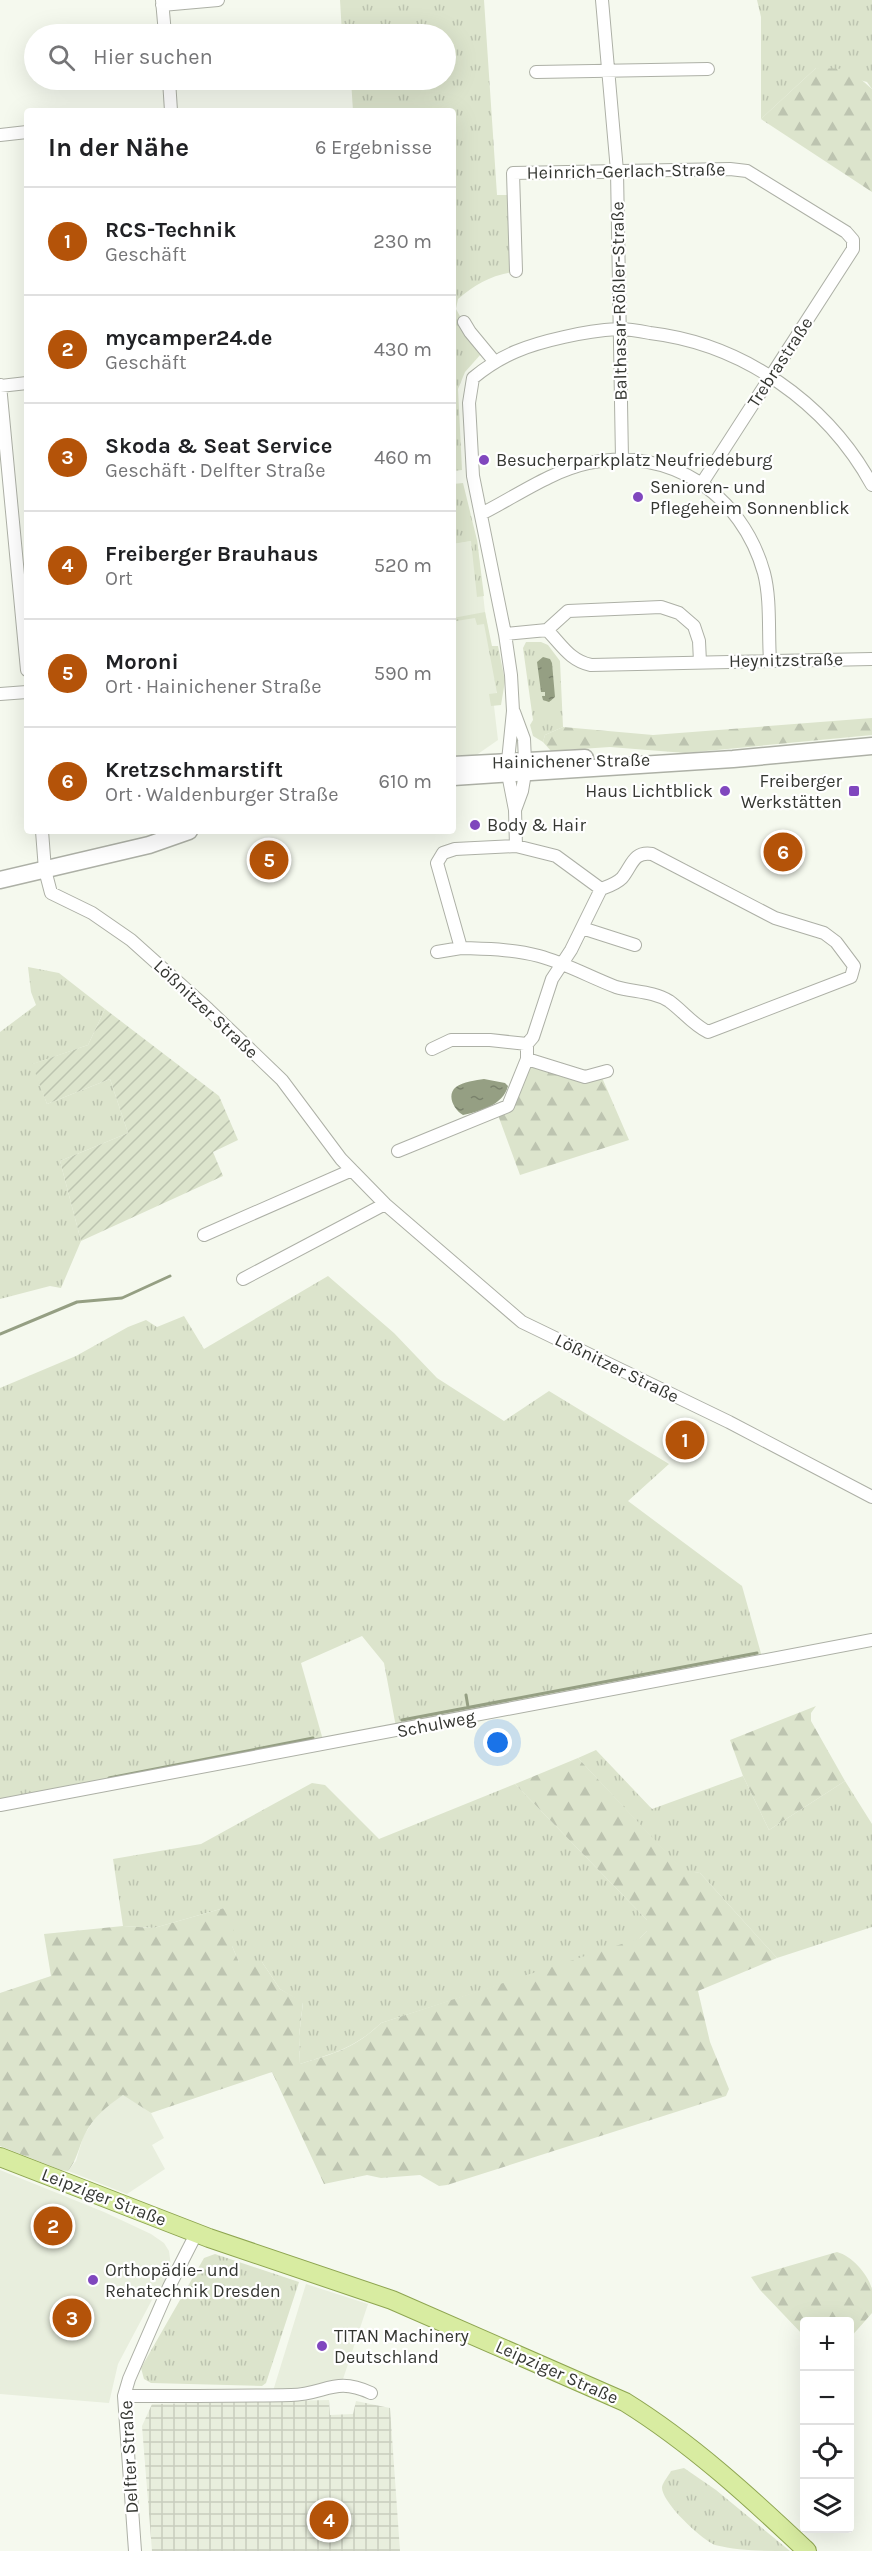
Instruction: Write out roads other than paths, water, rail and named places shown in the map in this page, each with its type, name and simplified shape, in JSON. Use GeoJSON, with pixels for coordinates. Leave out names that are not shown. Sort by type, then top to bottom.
{"type":"FeatureCollection","features":[{"type":"Feature","properties":{"kind":"main road","name":"Hainichener Straße"},"geometry":{"type":"LineString","coordinates":[[456,765],[517,767],[688,762],[872,746]]}},
{"type":"Feature","properties":{"kind":"main road","name":"Hainichener Straße"},"geometry":{"type":"LineString","coordinates":[[456,777],[517,767]]}},
{"type":"Feature","properties":{"kind":"main road"},"geometry":{"type":"LineString","coordinates":[[0,880],[149,844],[180,834]]}},
{"type":"Feature","properties":{"kind":"main road","name":"Leipziger Straße"},"geometry":{"type":"LineString","coordinates":[[0,2157],[196,2234],[392,2300],[625,2402],[657,2422],[716,2469],[807,2551]]}},
{"type":"Feature","properties":{"kind":"street"},"geometry":{"type":"LineString","coordinates":[[164,24],[162,3],[218,0]]}},
{"type":"Feature","properties":{"kind":"street","name":"Balthasar-Rößler-Straße"},"geometry":{"type":"LineString","coordinates":[[602,0],[617,171],[622,459]]}},
{"type":"Feature","properties":{"kind":"street"},"geometry":{"type":"LineString","coordinates":[[536,72],[708,69]]}},
{"type":"Feature","properties":{"kind":"street"},"geometry":{"type":"LineString","coordinates":[[170,90],[171,108]]}},
{"type":"Feature","properties":{"kind":"street"},"geometry":{"type":"LineString","coordinates":[[0,135],[24,132]]}},
{"type":"Feature","properties":{"kind":"street","name":"Heinrich-Gerlach-Straße"},"geometry":{"type":"LineString","coordinates":[[516,271],[513,173],[730,169],[747,171],[846,232],[853,240]]}},
{"type":"Feature","properties":{"kind":"street","name":"Trebrastraße"},"geometry":{"type":"LineString","coordinates":[[702,483],[853,249],[853,240]]}},
{"type":"Feature","properties":{"kind":"street"},"geometry":{"type":"LineString","coordinates":[[464,322],[494,361]]}},
{"type":"Feature","properties":{"kind":"street"},"geometry":{"type":"LineString","coordinates":[[516,846],[517,767],[513,711],[505,634],[473,476],[470,390],[473,378],[494,361],[548,340],[580,333],[620,329],[690,339],[743,360],[770,376],[826,421],[856,458],[872,485]]}},
{"type":"Feature","properties":{"kind":"street"},"geometry":{"type":"LineString","coordinates":[[24,383],[0,385],[24,638]]}},
{"type":"Feature","properties":{"kind":"street"},"geometry":{"type":"LineString","coordinates":[[481,514],[569,469],[589,463],[622,459],[664,466],[702,483],[737,517],[759,557],[767,593],[770,660]]}},
{"type":"Feature","properties":{"kind":"street"},"geometry":{"type":"LineString","coordinates":[[505,634],[547,630],[568,611],[661,607],[679,613],[694,626],[699,641],[700,662]]}},
{"type":"Feature","properties":{"kind":"street","name":"Heynitzstraße"},"geometry":{"type":"LineString","coordinates":[[547,630],[572,657],[582,663],[872,659]]}},
{"type":"Feature","properties":{"kind":"street"},"geometry":{"type":"LineString","coordinates":[[0,694],[24,692]]}},
{"type":"Feature","properties":{"kind":"street","name":"Lößnitzer Straße"},"geometry":{"type":"LineString","coordinates":[[42,834],[45,870],[51,893],[92,913],[131,940],[208,1009],[282,1080],[341,1159],[385,1204],[522,1322],[709,1412],[872,1497]]}},
{"type":"Feature","properties":{"kind":"street"},"geometry":{"type":"LineString","coordinates":[[461,948],[438,872],[437,863],[443,853],[454,849],[516,846],[556,856],[601,889]]}},
{"type":"Feature","properties":{"kind":"street"},"geometry":{"type":"LineString","coordinates":[[398,1151],[508,1106],[527,1059],[527,1044],[533,1037],[552,979],[561,964],[571,950],[601,889],[621,879],[636,856],[644,852],[652,854],[775,918],[824,933],[836,942],[854,966],[850,977],[708,1032],[694,1025],[668,1000],[618,987],[561,964],[538,956],[499,949],[461,948],[438,952]]}},
{"type":"Feature","properties":{"kind":"street"},"geometry":{"type":"LineString","coordinates":[[582,928],[635,945]]}},
{"type":"Feature","properties":{"kind":"street"},"geometry":{"type":"LineString","coordinates":[[432,1049],[451,1040],[490,1040],[527,1044]]}},
{"type":"Feature","properties":{"kind":"street"},"geometry":{"type":"LineString","coordinates":[[527,1059],[585,1077],[607,1071]]}},
{"type":"Feature","properties":{"kind":"street"},"geometry":{"type":"LineString","coordinates":[[204,1235],[352,1170]]}},
{"type":"Feature","properties":{"kind":"street"},"geometry":{"type":"LineString","coordinates":[[243,1279],[385,1204]]}},
{"type":"Feature","properties":{"kind":"street","name":"Schulweg"},"geometry":{"type":"LineString","coordinates":[[0,1805],[872,1640]]}},
{"type":"Feature","properties":{"kind":"street","name":"Delfter Straße"},"geometry":{"type":"LineString","coordinates":[[135,2551],[124,2396],[129,2379],[169,2287],[196,2234]]}},
{"type":"Feature","properties":{"kind":"street"},"geometry":{"type":"LineString","coordinates":[[124,2396],[298,2395],[341,2385],[357,2386],[371,2393]]}},
{"type":"Feature","properties":{"kind":"water"},"geometry":{"type":"Polygon","coordinates":[[[543,657],[550,659],[552,663],[555,697],[549,702],[543,700],[542,696],[545,696],[545,692],[541,692],[537,662],[543,657]]]}},
{"type":"Feature","properties":{"kind":"water"},"geometry":{"type":"Polygon","coordinates":[[[484,1079],[505,1083],[508,1086],[505,1093],[490,1106],[463,1115],[452,1102],[453,1090],[462,1084],[484,1079]]]}},
{"type":"Feature","properties":{"kind":"waterway"},"geometry":{"type":"LineString","coordinates":[[0,1334],[77,1302],[122,1298],[170,1276]]}},
{"type":"Feature","properties":{"kind":"waterway"},"geometry":{"type":"LineString","coordinates":[[402,1720],[757,1653]]}},
{"type":"Feature","properties":{"kind":"waterway"},"geometry":{"type":"LineString","coordinates":[[466,1695],[468,1707]]}},
{"type":"Feature","properties":{"kind":"waterway"},"geometry":{"type":"LineString","coordinates":[[109,1778],[313,1738]]}},
{"type":"Feature","properties":{"kind":"place","name":"Besucherparkplatz Neufriedeburg"},"geometry":{"type":"Point","coordinates":[484,460]}},
{"type":"Feature","properties":{"kind":"place","name":"Senioren- und Pflegeheim Sonnenblick"},"geometry":{"type":"Point","coordinates":[638,497]}},
{"type":"Feature","properties":{"kind":"place","name":"Haus Lichtblick"},"geometry":{"type":"Point","coordinates":[725,791]}},
{"type":"Feature","properties":{"kind":"place","name":"Freiberger Werkstätten"},"geometry":{"type":"Point","coordinates":[854,791]}},
{"type":"Feature","properties":{"kind":"place","name":"Body & Hair"},"geometry":{"type":"Point","coordinates":[475,825]}},
{"type":"Feature","properties":{"kind":"place","name":"Kretzschmarstift"},"geometry":{"type":"Point","coordinates":[783,852]}},
{"type":"Feature","properties":{"kind":"place","name":"Moroni"},"geometry":{"type":"Point","coordinates":[269,860]}},
{"type":"Feature","properties":{"kind":"place","name":"RCS-Technik"},"geometry":{"type":"Point","coordinates":[685,1440]}},
{"type":"Feature","properties":{"kind":"place","name":"mycamper24.de"},"geometry":{"type":"Point","coordinates":[53,2226]}},
{"type":"Feature","properties":{"kind":"place","name":"Orthopädie- und Rehatechnik Dresden"},"geometry":{"type":"Point","coordinates":[93,2280]}},
{"type":"Feature","properties":{"kind":"place","name":"Skoda & Seat Service"},"geometry":{"type":"Point","coordinates":[72,2318]}},
{"type":"Feature","properties":{"kind":"place","name":"TITAN Machinery Deutschland"},"geometry":{"type":"Point","coordinates":[322,2346]}},
{"type":"Feature","properties":{"kind":"place","name":"Freiberger Brauhaus"},"geometry":{"type":"Point","coordinates":[329,2520]}}]}
